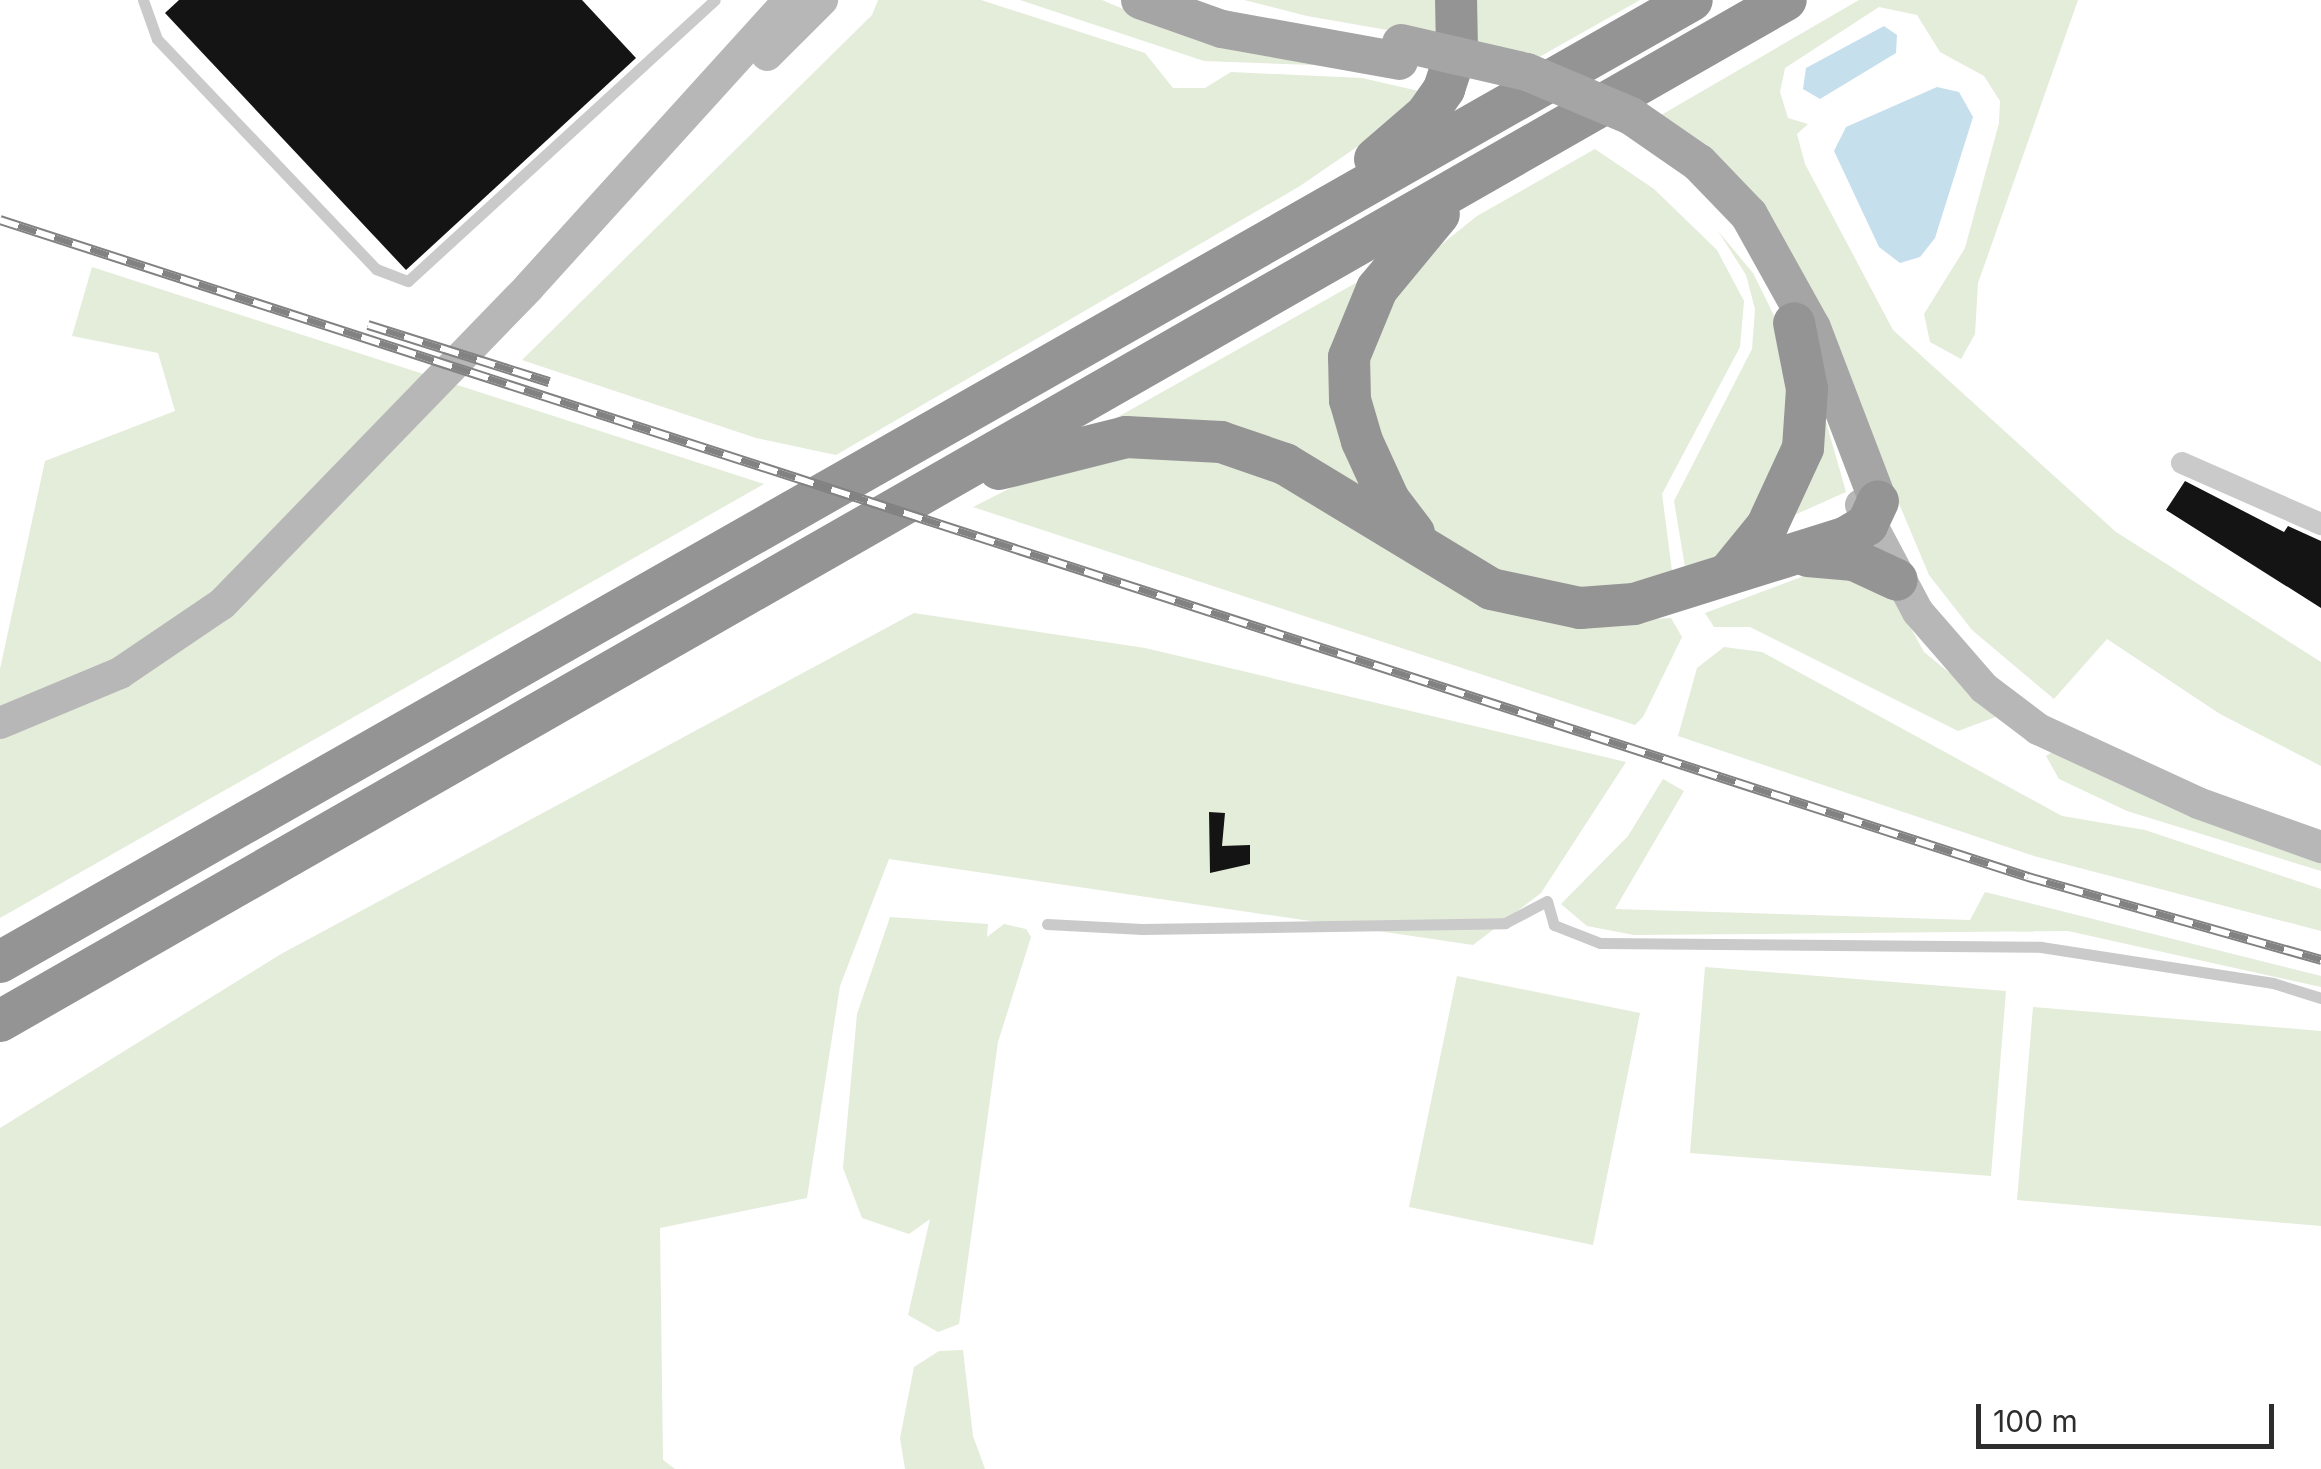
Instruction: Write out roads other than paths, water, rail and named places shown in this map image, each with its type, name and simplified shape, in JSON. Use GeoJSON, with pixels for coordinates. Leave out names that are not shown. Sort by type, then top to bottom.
{"type":"FeatureCollection","features":[{"type":"Feature","properties":{"kind":"highway"},"geometry":{"type":"LineString","coordinates":[[1264,245],[1426,115],[1444,89],[1456,50],[1456,0]]}},
{"type":"Feature","properties":{"kind":"highway"},"geometry":{"type":"LineString","coordinates":[[0,962],[1692,0]]}},
{"type":"Feature","properties":{"kind":"highway"},"geometry":{"type":"LineString","coordinates":[[0,1022],[1786,0]]}},
{"type":"Feature","properties":{"kind":"highway"},"geometry":{"type":"LineString","coordinates":[[1434,556],[1389,500],[1362,441],[1350,400],[1349,356],[1362,315],[1396,262],[1479,175]]}},
{"type":"Feature","properties":{"kind":"highway"},"geometry":{"type":"LineString","coordinates":[[1740,562],[1786,490],[1809,417],[1794,323]]}},
{"type":"Feature","properties":{"kind":"highway"},"geometry":{"type":"LineString","coordinates":[[927,492],[1126,438],[1220,442],[1285,464],[1491,590],[1580,608],[1634,604],[1740,562],[1832,513],[1878,530]]}},
{"type":"Feature","properties":{"kind":"highway"},"geometry":{"type":"LineString","coordinates":[[1740,562],[1798,555],[1878,530]]}},
{"type":"Feature","properties":{"kind":"highway"},"geometry":{"type":"LineString","coordinates":[[1798,555],[1854,560],[1878,530]]}},
{"type":"Feature","properties":{"kind":"main road"},"geometry":{"type":"LineString","coordinates":[[0,723],[120,673],[222,604],[529,288],[789,0]]}},
{"type":"Feature","properties":{"kind":"main road"},"geometry":{"type":"LineString","coordinates":[[529,288],[564,266],[822,0]]}},
{"type":"Feature","properties":{"kind":"main road"},"geometry":{"type":"LineString","coordinates":[[1140,0],[1222,29],[1527,72],[1616,109],[1699,163],[1812,328],[1878,530],[1944,620],[2031,700],[2126,754],[2321,835]]}},
{"type":"Feature","properties":{"kind":"main road"},"geometry":{"type":"LineString","coordinates":[[1208,0],[1400,52]]}},
{"type":"Feature","properties":{"kind":"main road"},"geometry":{"type":"LineString","coordinates":[[1740,220],[1794,323],[1878,530],[1984,688],[2038,729],[2149,782],[2321,848]]}},
{"type":"Feature","properties":{"kind":"street"},"geometry":{"type":"LineString","coordinates":[[2182,463],[2321,524]]}},
{"type":"Feature","properties":{"kind":"lane"},"geometry":{"type":"LineString","coordinates":[[144,0],[157,39],[376,269],[408,282],[714,0]]}},
{"type":"Feature","properties":{"kind":"lane"},"geometry":{"type":"LineString","coordinates":[[1047,924],[1142,929],[1505,923],[1547,901],[1554,925],[1600,943],[2041,947],[2273,983],[2321,998]]}},
{"type":"Feature","properties":{"kind":"water"},"geometry":{"type":"Polygon","coordinates":[[[1884,26],[1897,35],[1896,53],[1820,99],[1803,89],[1806,68],[1884,26]]]}},
{"type":"Feature","properties":{"kind":"water"},"geometry":{"type":"Polygon","coordinates":[[[1937,87],[1959,92],[1973,117],[1935,238],[1920,257],[1900,263],[1879,247],[1834,151],[1846,127],[1937,87]]]}},
{"type":"Feature","properties":{"kind":"railway"},"geometry":{"type":"LineString","coordinates":[[0,220],[2028,877],[2321,960]]}},
{"type":"Feature","properties":{"kind":"railway"},"geometry":{"type":"LineString","coordinates":[[368,325],[549,382]]}}]}
